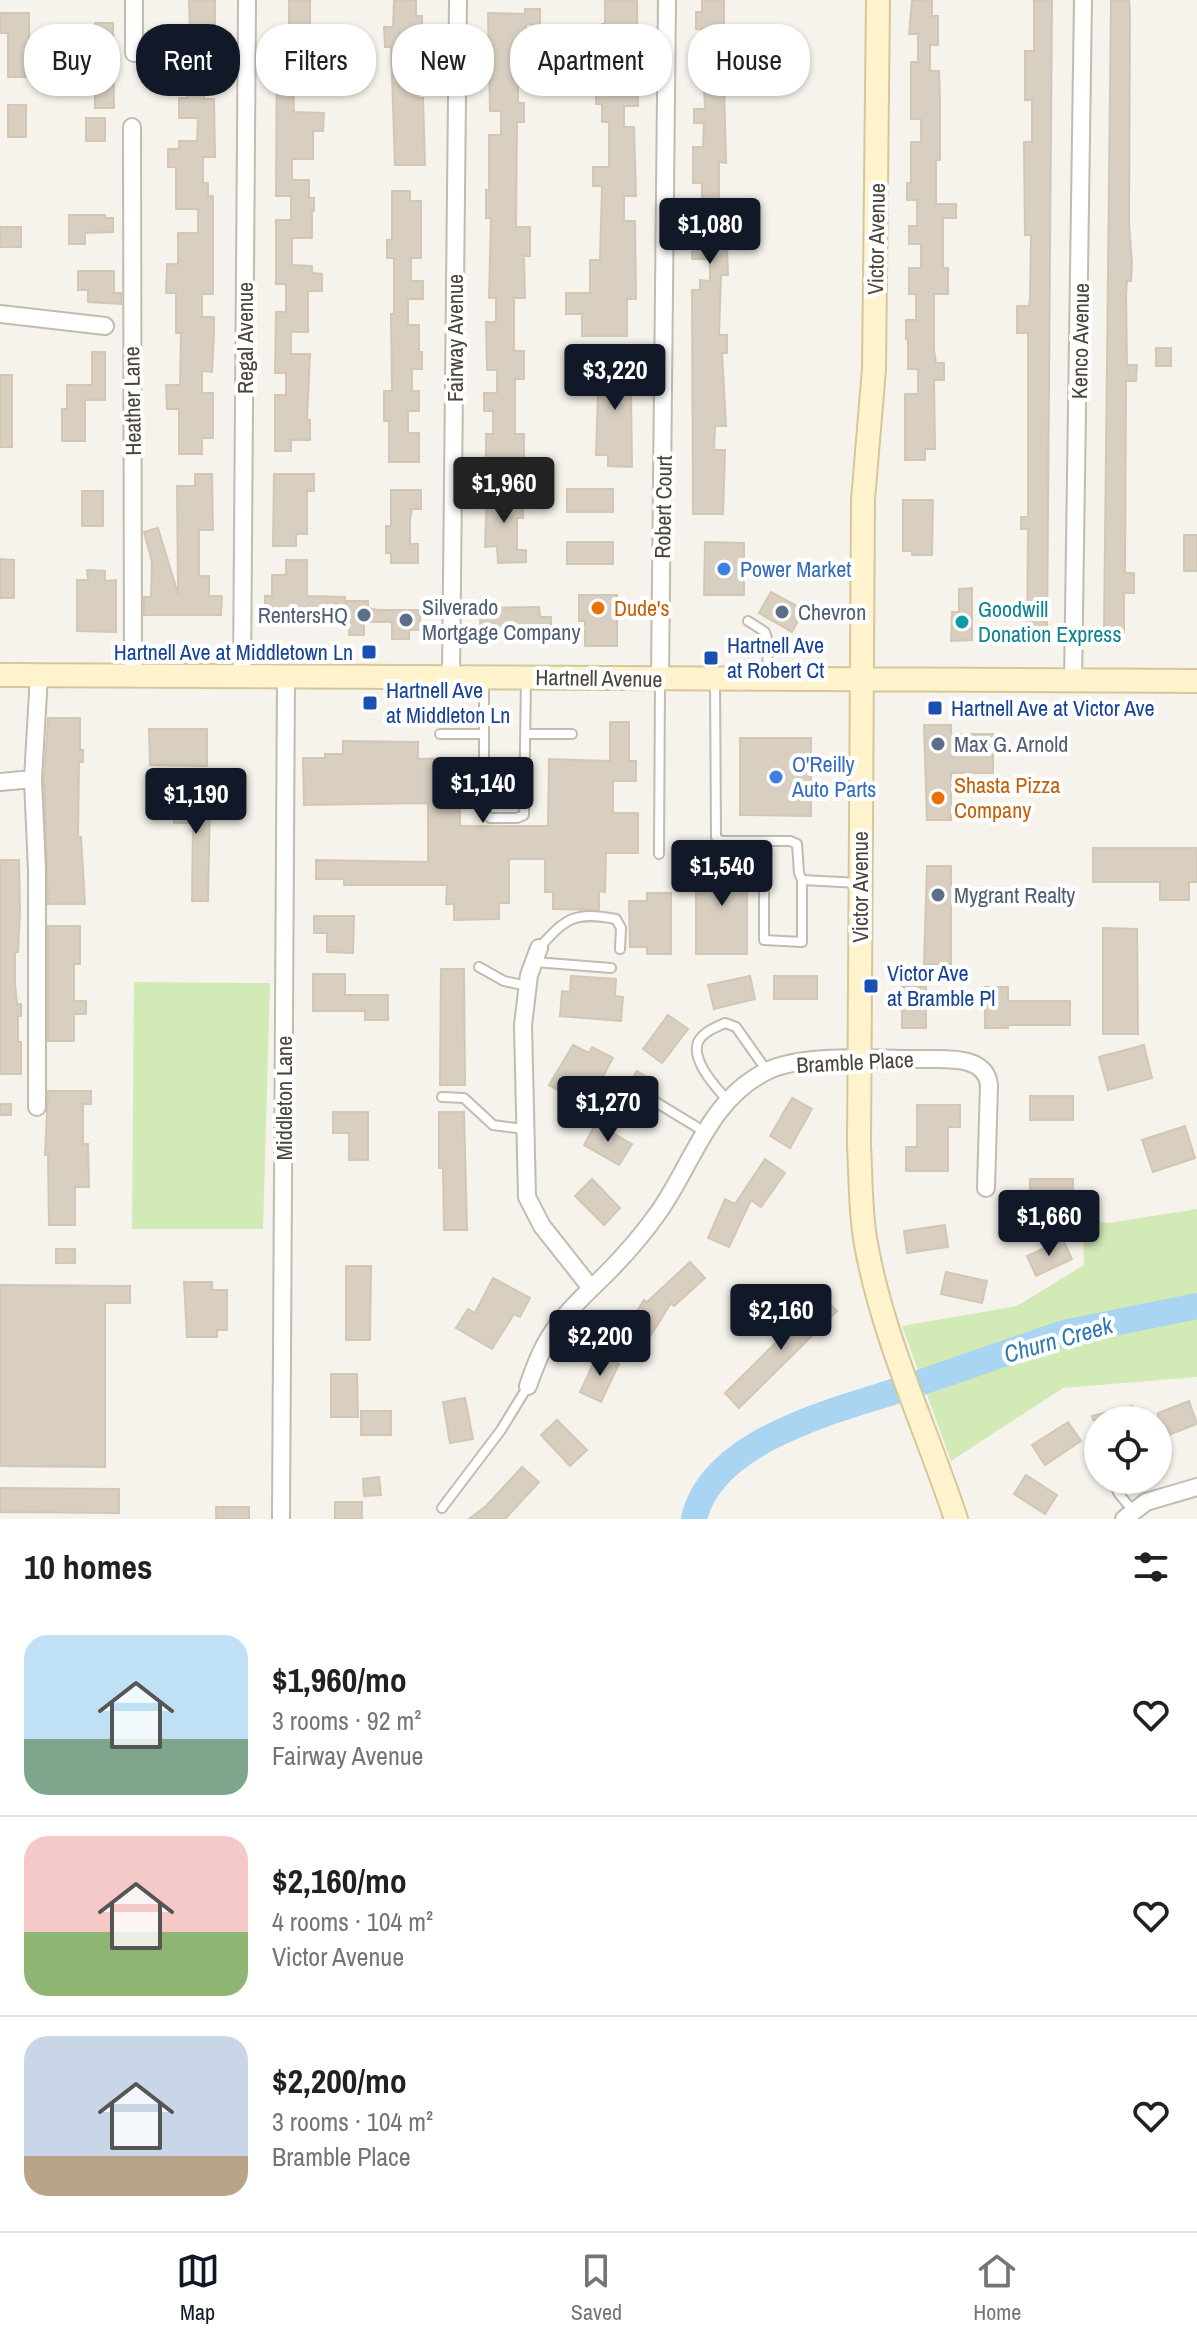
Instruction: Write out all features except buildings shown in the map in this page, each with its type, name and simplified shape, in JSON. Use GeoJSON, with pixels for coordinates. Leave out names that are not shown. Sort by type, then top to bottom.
{"type":"FeatureCollection","features":[{"type":"Feature","properties":{"kind":"main road","name":"Victor Avenue"},"geometry":{"type":"LineString","coordinates":[[878,0],[874,369],[863,500],[859,1146],[863,1225],[871,1266],[897,1355],[956,1519]]}},
{"type":"Feature","properties":{"kind":"main road","name":"Hartnell Avenue"},"geometry":{"type":"LineString","coordinates":[[0,675],[1197,681]]}},
{"type":"Feature","properties":{"kind":"street"},"geometry":{"type":"LineString","coordinates":[[134,0],[134,53]]}},
{"type":"Feature","properties":{"kind":"street","name":"Regal Avenue"},"geometry":{"type":"LineString","coordinates":[[242,676],[247,0]]}},
{"type":"Feature","properties":{"kind":"street","name":"Fairway Avenue"},"geometry":{"type":"LineString","coordinates":[[451,676],[458,0]]}},
{"type":"Feature","properties":{"kind":"street","name":"Robert Court"},"geometry":{"type":"LineString","coordinates":[[660,678],[667,0]]}},
{"type":"Feature","properties":{"kind":"street","name":"Kenco Avenue"},"geometry":{"type":"LineString","coordinates":[[1073,682],[1083,0]]}},
{"type":"Feature","properties":{"kind":"street","name":"Heather Lane"},"geometry":{"type":"LineString","coordinates":[[132,127],[133,676]]}},
{"type":"Feature","properties":{"kind":"street"},"geometry":{"type":"LineString","coordinates":[[0,314],[105,326]]}},
{"type":"Feature","properties":{"kind":"street"},"geometry":{"type":"LineString","coordinates":[[37,1107],[37,871],[33,779],[39,675]]}},
{"type":"Feature","properties":{"kind":"street","name":"Middleton Lane"},"geometry":{"type":"LineString","coordinates":[[281,1519],[286,676]]}},
{"type":"Feature","properties":{"kind":"street"},"geometry":{"type":"LineString","coordinates":[[0,782],[33,779]]}},
{"type":"Feature","properties":{"kind":"street"},"geometry":{"type":"LineString","coordinates":[[536,955],[527,986],[523,1025],[525,1186],[529,1205],[542,1226],[591,1288]]}},
{"type":"Feature","properties":{"kind":"street","name":"Bramble Place"},"geometry":{"type":"LineString","coordinates":[[528,1386],[551,1334],[629,1249],[658,1212],[727,1100],[767,1071],[798,1062],[960,1060],[974,1064],[986,1073],[989,1085],[986,1188]]}},
{"type":"Feature","properties":{"kind":"street"},"geometry":{"type":"LineString","coordinates":[[1128,1515],[1168,1494],[1197,1487]]}},
{"type":"Feature","properties":{"kind":"lane"},"geometry":{"type":"LineString","coordinates":[[748,621],[765,632],[768,642],[767,679]]}},
{"type":"Feature","properties":{"kind":"lane"},"geometry":{"type":"LineString","coordinates":[[484,676],[484,813],[490,818],[524,815],[526,677]]}},
{"type":"Feature","properties":{"kind":"lane"},"geometry":{"type":"LineString","coordinates":[[659,854],[660,678]]}},
{"type":"Feature","properties":{"kind":"lane"},"geometry":{"type":"LineString","coordinates":[[715,679],[716,837],[721,841],[764,841],[790,841],[797,844],[802,880],[802,942],[764,940],[764,841]]}},
{"type":"Feature","properties":{"kind":"lane"},"geometry":{"type":"LineString","coordinates":[[440,734],[484,734]]}},
{"type":"Feature","properties":{"kind":"lane"},"geometry":{"type":"LineString","coordinates":[[525,734],[572,734]]}},
{"type":"Feature","properties":{"kind":"lane"},"geometry":{"type":"LineString","coordinates":[[802,880],[860,883]]}},
{"type":"Feature","properties":{"kind":"lane"},"geometry":{"type":"LineString","coordinates":[[611,968],[536,955],[563,922],[575,917],[616,919],[621,928],[620,949]]}},
{"type":"Feature","properties":{"kind":"lane"},"geometry":{"type":"LineString","coordinates":[[479,967],[504,981],[527,986]]}},
{"type":"Feature","properties":{"kind":"lane"},"geometry":{"type":"LineString","coordinates":[[727,1100],[710,1080],[697,1055],[698,1042],[707,1032],[725,1023],[736,1027],[767,1071]]}},
{"type":"Feature","properties":{"kind":"lane"},"geometry":{"type":"LineString","coordinates":[[442,1097],[464,1098],[493,1125],[524,1129]]}},
{"type":"Feature","properties":{"kind":"lane"},"geometry":{"type":"LineString","coordinates":[[654,1101],[705,1132]]}},
{"type":"Feature","properties":{"kind":"lane"},"geometry":{"type":"LineString","coordinates":[[442,1508],[501,1430],[528,1386]]}},
{"type":"Feature","properties":{"kind":"lane"},"geometry":{"type":"LineString","coordinates":[[1119,1494],[1128,1515]]}},
{"type":"Feature","properties":{"kind":"green space"},"geometry":{"type":"Polygon","coordinates":[[[134,982],[270,983],[263,1229],[132,1229],[134,982]]]}},
{"type":"Feature","properties":{"kind":"green space"},"geometry":{"type":"Polygon","coordinates":[[[1197,1209],[1197,1377],[1063,1388],[951,1461],[902,1326],[1017,1306],[1084,1265],[1083,1219],[1108,1223],[1197,1209]]]}},
{"type":"Feature","properties":{"kind":"waterway","name":"Churn Creek"},"geometry":{"type":"LineString","coordinates":[[922,1382],[1064,1333],[1197,1306]]}},
{"type":"Feature","properties":{"kind":"waterway","name":"Churn Creek"},"geometry":{"type":"LineString","coordinates":[[694,1519],[705,1492],[724,1469],[749,1449],[810,1419],[899,1390]]}},
{"type":"Feature","properties":{"kind":"place","name":"Power Market"},"geometry":{"type":"Point","coordinates":[724,569]}},
{"type":"Feature","properties":{"kind":"place","name":"Dude's"},"geometry":{"type":"Point","coordinates":[598,608]}},
{"type":"Feature","properties":{"kind":"place","name":"Chevron"},"geometry":{"type":"Point","coordinates":[782,612]}},
{"type":"Feature","properties":{"kind":"place","name":"RentersHQ"},"geometry":{"type":"Point","coordinates":[364,615]}},
{"type":"Feature","properties":{"kind":"place","name":"Silverado Mortgage Company"},"geometry":{"type":"Point","coordinates":[406,620]}},
{"type":"Feature","properties":{"kind":"place","name":"Goodwill Donation Express"},"geometry":{"type":"Point","coordinates":[962,622]}},
{"type":"Feature","properties":{"kind":"place","name":"Hartnell Ave at Middletown Ln"},"geometry":{"type":"Point","coordinates":[369,652]}},
{"type":"Feature","properties":{"kind":"place","name":"Hartnell Ave at Robert Ct"},"geometry":{"type":"Point","coordinates":[711,658]}},
{"type":"Feature","properties":{"kind":"place","name":"Hartnell Ave at Middleton Ln"},"geometry":{"type":"Point","coordinates":[370,703]}},
{"type":"Feature","properties":{"kind":"place","name":"Hartnell Ave at Victor Ave"},"geometry":{"type":"Point","coordinates":[935,708]}},
{"type":"Feature","properties":{"kind":"place","name":"Max G. Arnold"},"geometry":{"type":"Point","coordinates":[938,744]}},
{"type":"Feature","properties":{"kind":"place","name":"O'Reilly Auto Parts"},"geometry":{"type":"Point","coordinates":[776,777]}},
{"type":"Feature","properties":{"kind":"place","name":"Shasta Pizza Company"},"geometry":{"type":"Point","coordinates":[938,798]}},
{"type":"Feature","properties":{"kind":"place","name":"Mygrant Realty"},"geometry":{"type":"Point","coordinates":[938,895]}},
{"type":"Feature","properties":{"kind":"place","name":"Victor Ave at Bramble Pl"},"geometry":{"type":"Point","coordinates":[871,986]}}]}
